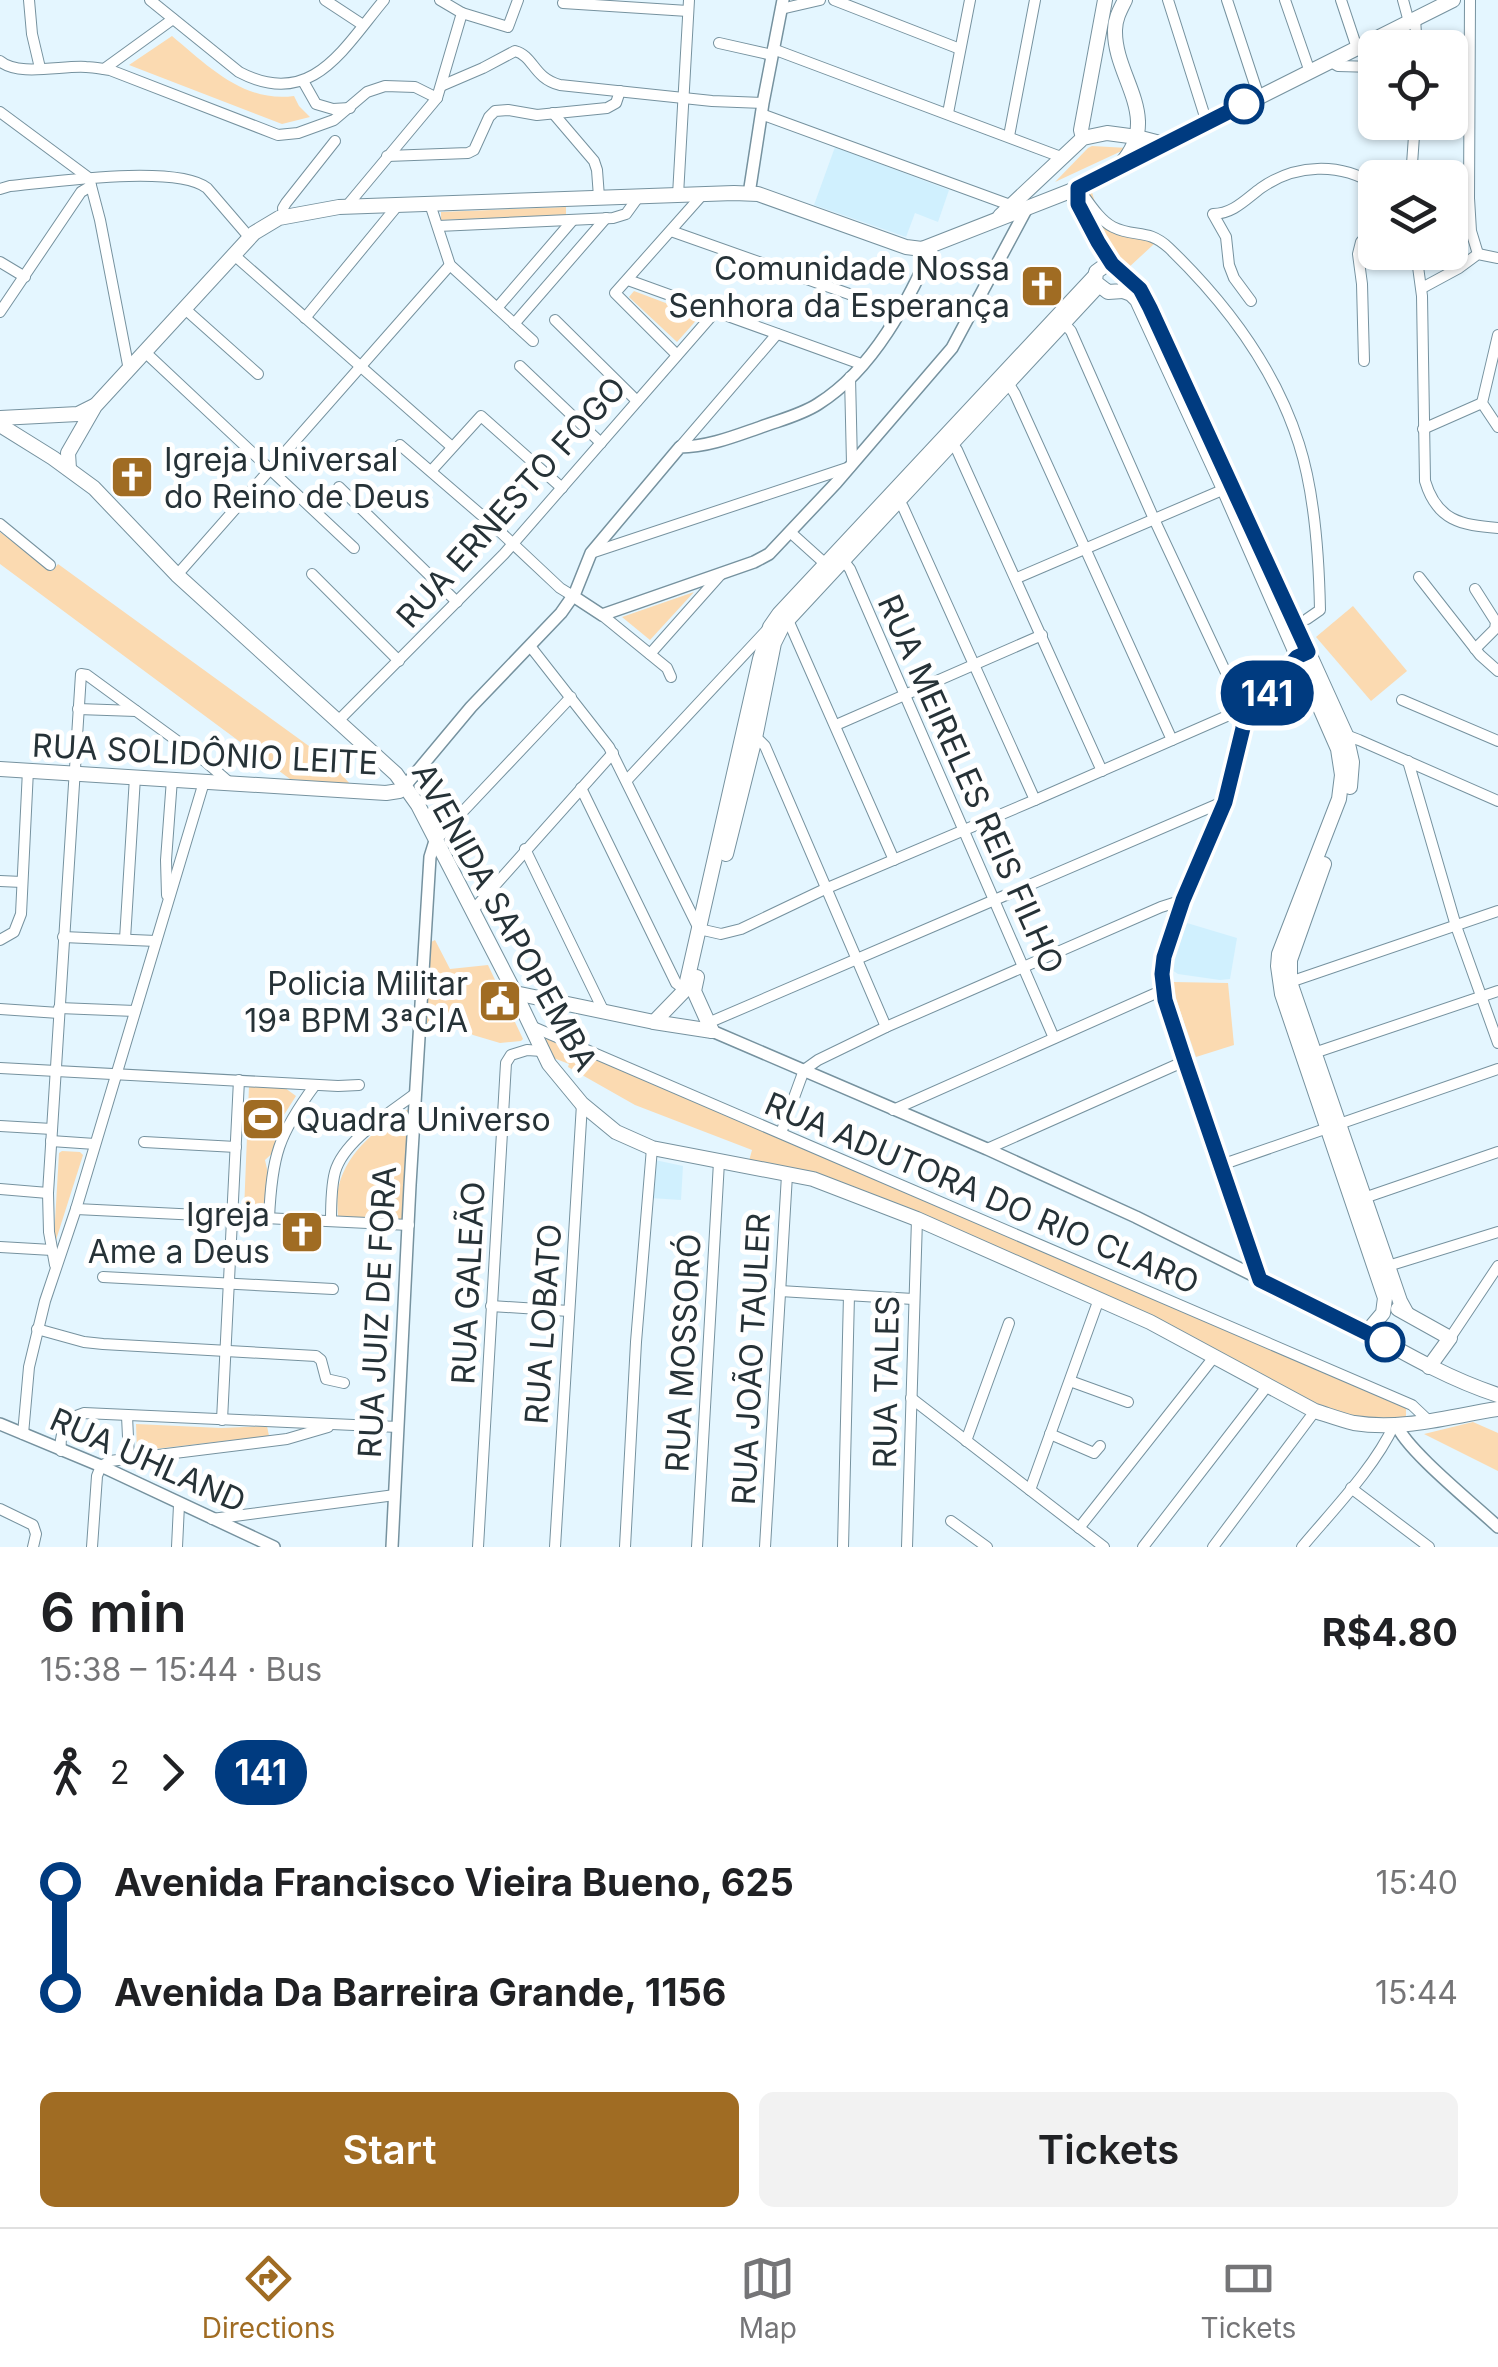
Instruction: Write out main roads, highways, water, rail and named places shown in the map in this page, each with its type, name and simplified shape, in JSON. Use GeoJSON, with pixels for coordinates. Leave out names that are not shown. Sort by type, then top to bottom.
{"type":"FeatureCollection","features":[{"type":"Feature","properties":{"kind":"main road"},"geometry":{"type":"LineString","coordinates":[[1083,138],[1081,130],[1106,0]]}},
{"type":"Feature","properties":{"kind":"main road"},"geometry":{"type":"LineString","coordinates":[[1118,168],[1128,157],[1139,124],[1115,35],[1124,0]]}},
{"type":"Feature","properties":{"kind":"main road"},"geometry":{"type":"LineString","coordinates":[[69,470],[68,453],[95,406],[250,238],[265,224],[284,216],[346,206],[749,194],[922,249],[1071,191],[1160,143],[1453,0]]}},
{"type":"Feature","properties":{"kind":"main road"},"geometry":{"type":"LineString","coordinates":[[1136,109],[1160,143]]}},
{"type":"Feature","properties":{"kind":"main road"},"geometry":{"type":"LineString","coordinates":[[996,220],[1083,138],[1107,133],[1160,143]]}},
{"type":"Feature","properties":{"kind":"main road"},"geometry":{"type":"LineString","coordinates":[[1027,208],[1033,186]]}},
{"type":"Feature","properties":{"kind":"main road"},"geometry":{"type":"LineString","coordinates":[[1071,191],[1105,274],[1108,292],[1123,291],[1137,300],[1228,487]]}},
{"type":"Feature","properties":{"kind":"main road"},"geometry":{"type":"LineString","coordinates":[[1105,274],[1126,284],[1123,291]]}},
{"type":"Feature","properties":{"kind":"main road"},"geometry":{"type":"LineString","coordinates":[[749,737],[760,659],[770,627],[1105,274]]}},
{"type":"Feature","properties":{"kind":"main road"},"geometry":{"type":"LineString","coordinates":[[1105,274],[1140,289],[1150,308],[1352,762],[1350,787],[1290,960],[1290,982],[1385,1298],[1383,1313]]}},
{"type":"Feature","properties":{"kind":"main road"},"geometry":{"type":"LineString","coordinates":[[4,425],[17,417],[72,415],[95,406]]}},
{"type":"Feature","properties":{"kind":"main road"},"geometry":{"type":"LineString","coordinates":[[72,415],[80,420],[82,428]]}},
{"type":"Feature","properties":{"kind":"main road","name":"AVENIDA SAPOPEMBA"},"geometry":{"type":"LineString","coordinates":[[4,425],[99,493],[177,575],[390,768],[418,805],[558,1077],[582,1104],[616,1132],[652,1148],[823,1182],[917,1219],[1150,1322],[1315,1411],[1354,1423],[1401,1425],[1494,1410]]}},
{"type":"Feature","properties":{"kind":"main road"},"geometry":{"type":"LineString","coordinates":[[52,458],[68,453]]}},
{"type":"Feature","properties":{"kind":"main road"},"geometry":{"type":"LineString","coordinates":[[654,1022],[689,990],[774,643],[835,562]]}},
{"type":"Feature","properties":{"kind":"main road"},"geometry":{"type":"LineString","coordinates":[[1341,737],[1341,789],[1278,966],[1282,994],[1406,1312]]}},
{"type":"Feature","properties":{"kind":"main road","name":"RUA SOLIDÔNIO LEITE"},"geometry":{"type":"LineString","coordinates":[[0,769],[386,793],[405,786]]}},
{"type":"Feature","properties":{"kind":"main road"},"geometry":{"type":"LineString","coordinates":[[516,993],[654,1022],[710,1027],[689,990]]}},
{"type":"Feature","properties":{"kind":"main road"},"geometry":{"type":"LineString","coordinates":[[1429,1367],[1450,1338],[1406,1312],[1396,1308],[1383,1313],[1367,1332],[1429,1367],[1498,1396]]}},
{"type":"Feature","properties":{"kind":"main road"},"geometry":{"type":"LineString","coordinates":[[1478,1389],[1494,1410]]}},
{"type":"Feature","properties":{"kind":"place","name":"Comunidade Nossa Senhora da Esperança"},"geometry":{"type":"Point","coordinates":[1042,286]}},
{"type":"Feature","properties":{"kind":"place","name":"Igreja Universal do Reino de Deus"},"geometry":{"type":"Point","coordinates":[132,477]}},
{"type":"Feature","properties":{"kind":"place","name":"Policia Militar 19ª BPM 3ªCIA"},"geometry":{"type":"Point","coordinates":[500,1001]}},
{"type":"Feature","properties":{"kind":"place","name":"Quadra Universo"},"geometry":{"type":"Point","coordinates":[263,1119]}},
{"type":"Feature","properties":{"kind":"place","name":"Igreja Ame a Deus"},"geometry":{"type":"Point","coordinates":[302,1232]}}]}
